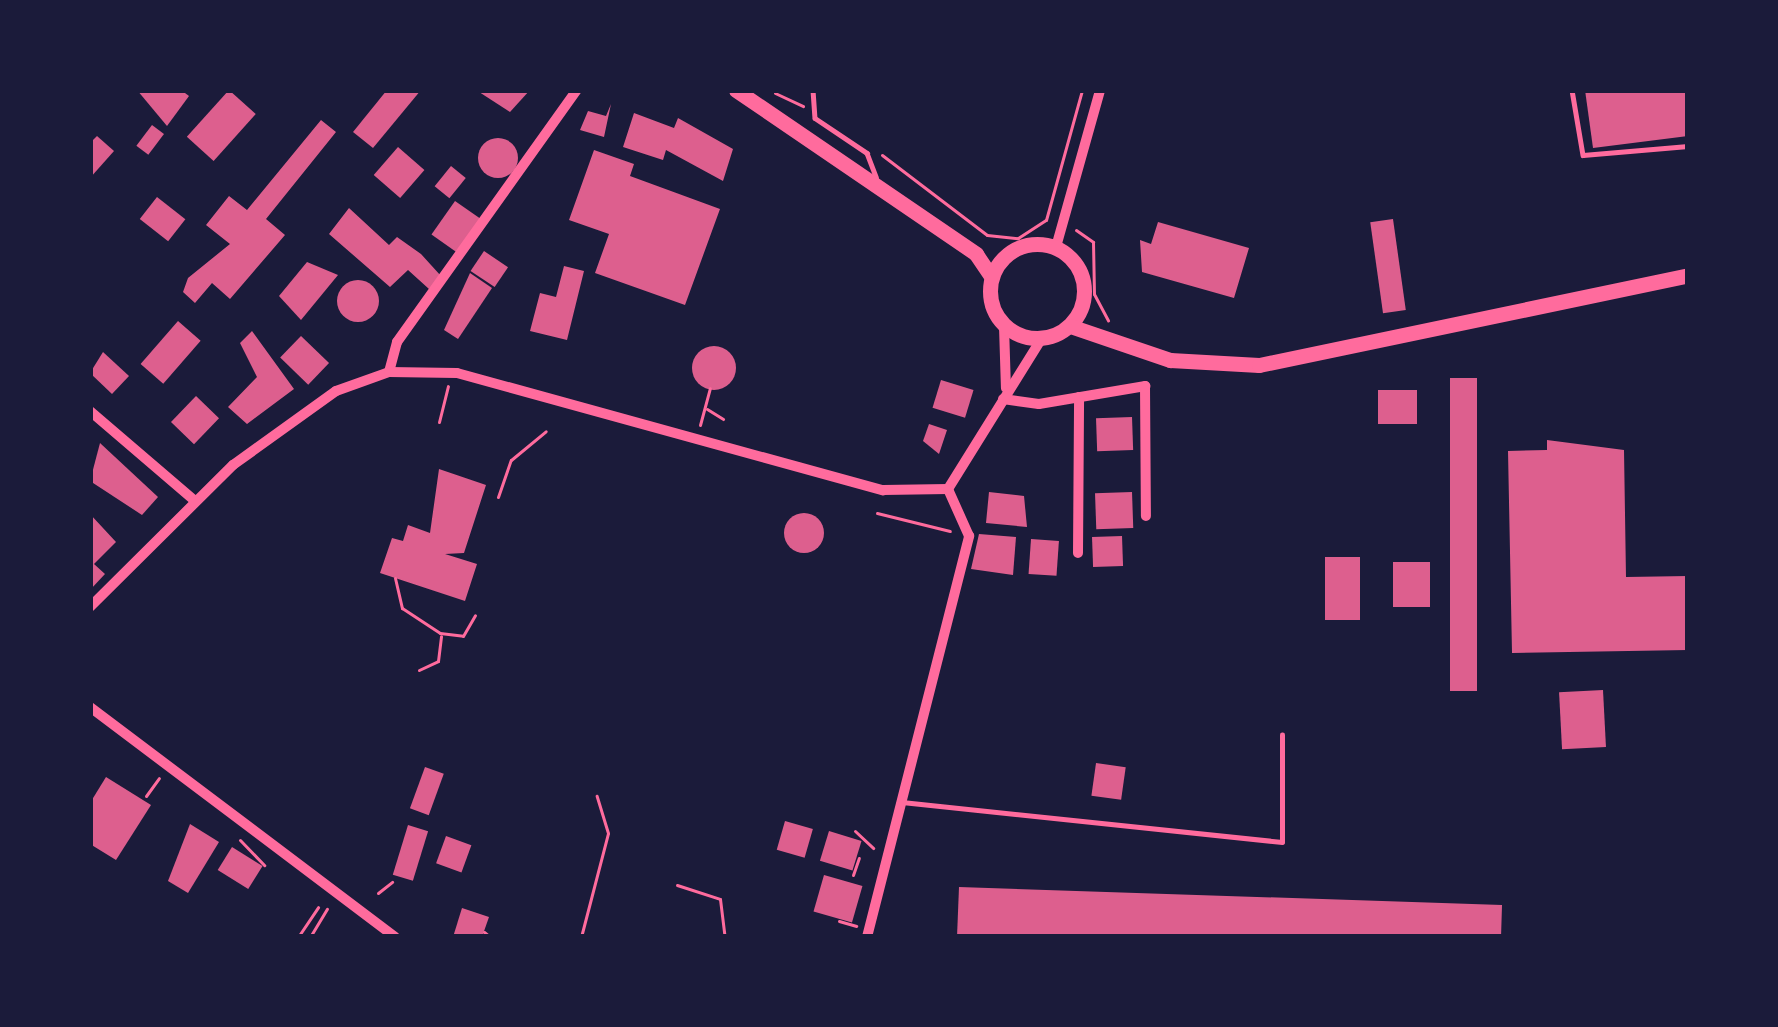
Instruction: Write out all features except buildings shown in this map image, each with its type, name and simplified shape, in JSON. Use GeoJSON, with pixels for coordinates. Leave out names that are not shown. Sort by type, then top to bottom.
{"type":"FeatureCollection","features":[{"type":"Feature","properties":{"kind":"main road"},"geometry":{"type":"LineString","coordinates":[[736,90],[976,254],[991,276],[1004,326],[1042,338],[1074,319]]}},
{"type":"Feature","properties":{"kind":"main road"},"geometry":{"type":"LineString","coordinates":[[976,254],[1056,247],[1079,268],[1074,319]]}},
{"type":"Feature","properties":{"kind":"main road"},"geometry":{"type":"LineString","coordinates":[[991,276],[1009,252]]}},
{"type":"Feature","properties":{"kind":"main road"},"geometry":{"type":"LineString","coordinates":[[1074,319],[1096,335],[1170,360],[1259,365],[1688,274]]}},
{"type":"Feature","properties":{"kind":"street"},"geometry":{"type":"LineString","coordinates":[[389,372],[397,343],[577,90]]}},
{"type":"Feature","properties":{"kind":"street"},"geometry":{"type":"LineString","coordinates":[[1056,247],[1100,90]]}},
{"type":"Feature","properties":{"kind":"street"},"geometry":{"type":"LineString","coordinates":[[1004,326],[1005,394]]}},
{"type":"Feature","properties":{"kind":"street"},"geometry":{"type":"LineString","coordinates":[[948,489],[1042,338]]}},
{"type":"Feature","properties":{"kind":"street"},"geometry":{"type":"LineString","coordinates":[[90,608],[195,501],[336,391],[389,372],[457,373],[884,490],[948,489]]}},
{"type":"Feature","properties":{"kind":"street"},"geometry":{"type":"LineString","coordinates":[[1005,394],[1079,397],[1145,386],[1146,516]]}},
{"type":"Feature","properties":{"kind":"street"},"geometry":{"type":"LineString","coordinates":[[1078,553],[1079,397]]}},
{"type":"Feature","properties":{"kind":"street"},"geometry":{"type":"LineString","coordinates":[[90,411],[195,501]]}},
{"type":"Feature","properties":{"kind":"street"},"geometry":{"type":"LineString","coordinates":[[864,932],[969,536],[968,513],[948,489]]}},
{"type":"Feature","properties":{"kind":"street"},"geometry":{"type":"LineString","coordinates":[[90,707],[164,770],[395,937]]}},
{"type":"Feature","properties":{"kind":"lane"},"geometry":{"type":"LineString","coordinates":[[813,90],[813,111],[866,153],[880,188]]}},
{"type":"Feature","properties":{"kind":"lane"},"geometry":{"type":"LineString","coordinates":[[1572,90],[1583,154],[1688,146]]}},
{"type":"Feature","properties":{"kind":"lane"},"geometry":{"type":"LineString","coordinates":[[902,802],[1282,842],[1282,736]]}},
{"type":"Feature","properties":{"kind":"path"},"geometry":{"type":"LineString","coordinates":[[876,147],[898,178],[987,235],[1018,238],[1046,220],[1082,90]]}},
{"type":"Feature","properties":{"kind":"path"},"geometry":{"type":"LineString","coordinates":[[759,106],[778,92],[813,111]]}},
{"type":"Feature","properties":{"kind":"path"},"geometry":{"type":"LineString","coordinates":[[1046,220],[1093,242],[1094,294],[1118,326]]}},
{"type":"Feature","properties":{"kind":"path"},"geometry":{"type":"LineString","coordinates":[[439,422],[448,385]]}},
{"type":"Feature","properties":{"kind":"path"},"geometry":{"type":"LineString","coordinates":[[701,424],[710,388]]}},
{"type":"Feature","properties":{"kind":"path"},"geometry":{"type":"LineString","coordinates":[[706,408],[723,419]]}},
{"type":"Feature","properties":{"kind":"path"},"geometry":{"type":"LineString","coordinates":[[498,497],[511,460],[546,431]]}},
{"type":"Feature","properties":{"kind":"path"},"geometry":{"type":"LineString","coordinates":[[877,513],[956,532]]}},
{"type":"Feature","properties":{"kind":"path"},"geometry":{"type":"LineString","coordinates":[[395,578],[402,608],[442,634],[463,636],[475,614]]}},
{"type":"Feature","properties":{"kind":"path"},"geometry":{"type":"LineString","coordinates":[[419,670],[438,661],[442,634]]}},
{"type":"Feature","properties":{"kind":"path"},"geometry":{"type":"LineString","coordinates":[[146,796],[164,770]]}},
{"type":"Feature","properties":{"kind":"path"},"geometry":{"type":"LineString","coordinates":[[581,937],[608,833],[597,796]]}},
{"type":"Feature","properties":{"kind":"path"},"geometry":{"type":"LineString","coordinates":[[853,875],[858,857],[870,861],[873,844],[855,831]]}},
{"type":"Feature","properties":{"kind":"path"},"geometry":{"type":"LineString","coordinates":[[240,840],[264,865]]}},
{"type":"Feature","properties":{"kind":"path"},"geometry":{"type":"LineString","coordinates":[[377,892],[392,882]]}},
{"type":"Feature","properties":{"kind":"path"},"geometry":{"type":"LineString","coordinates":[[677,885],[719,899],[725,937]]}},
{"type":"Feature","properties":{"kind":"path"},"geometry":{"type":"LineString","coordinates":[[298,937],[318,908]]}},
{"type":"Feature","properties":{"kind":"path"},"geometry":{"type":"LineString","coordinates":[[310,937],[327,909]]}},
{"type":"Feature","properties":{"kind":"path"},"geometry":{"type":"LineString","coordinates":[[839,921],[864,932]]}}]}
